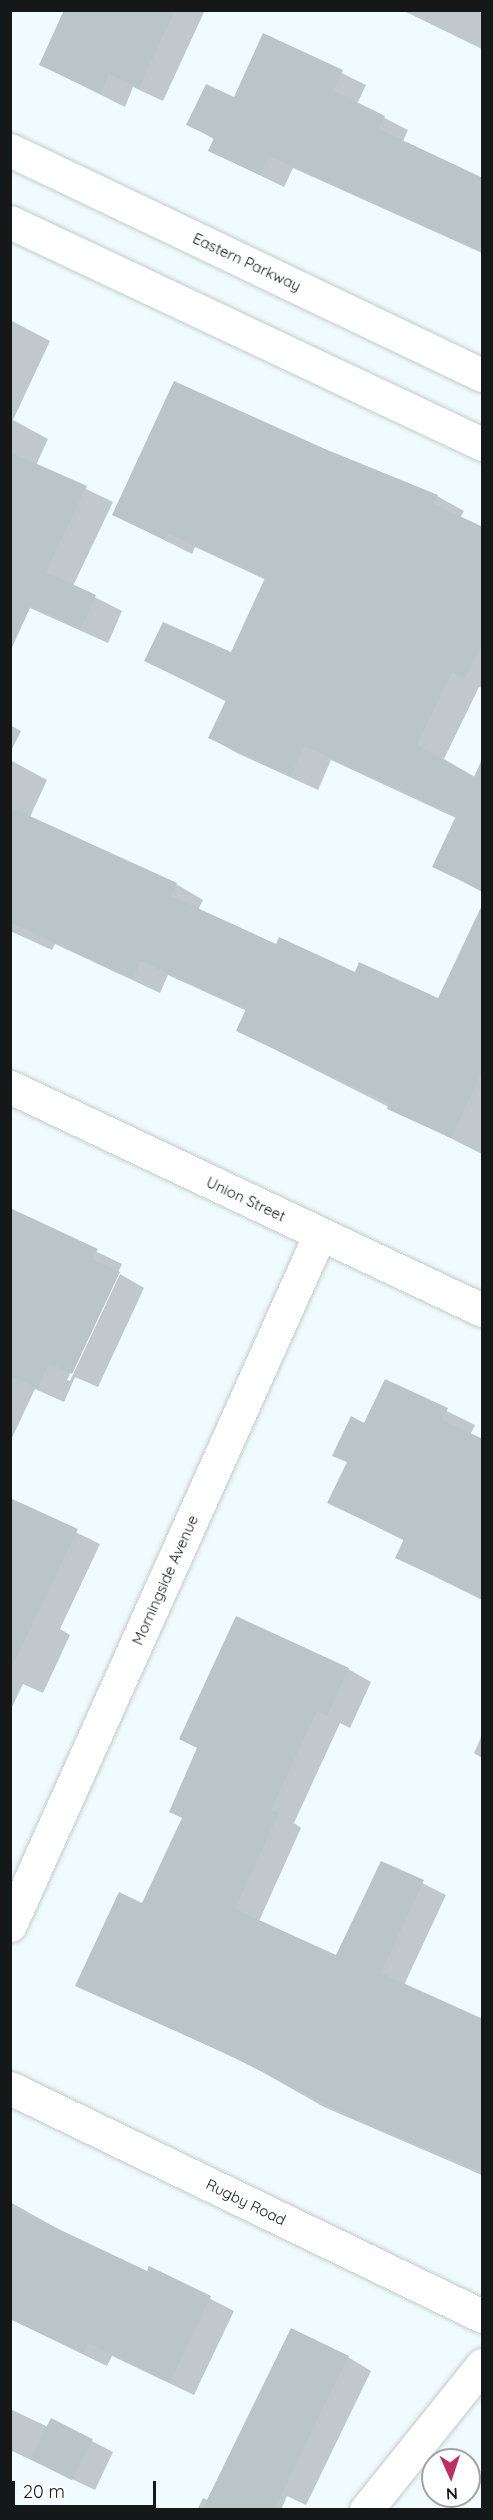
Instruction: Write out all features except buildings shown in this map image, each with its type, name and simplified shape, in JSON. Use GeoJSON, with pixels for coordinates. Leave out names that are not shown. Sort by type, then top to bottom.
{"type":"FeatureCollection","features":[{"type":"Feature","properties":{"kind":"street","name":"Eastern Parkway"},"geometry":{"type":"LineString","coordinates":[[10,150],[483,375]]}},
{"type":"Feature","properties":{"kind":"street"},"geometry":{"type":"LineString","coordinates":[[10,222],[483,444]]}},
{"type":"Feature","properties":{"kind":"street","name":"Union Street"},"geometry":{"type":"LineString","coordinates":[[10,1088],[483,1310]]}},
{"type":"Feature","properties":{"kind":"street","name":"Morningside Avenue"},"geometry":{"type":"LineString","coordinates":[[10,1925],[320,1234]]}},
{"type":"Feature","properties":{"kind":"street","name":"Rugby Road"},"geometry":{"type":"LineString","coordinates":[[10,2088],[483,2316]]}},
{"type":"Feature","properties":{"kind":"street"},"geometry":{"type":"LineString","coordinates":[[366,2510],[483,2365]]}}]}
